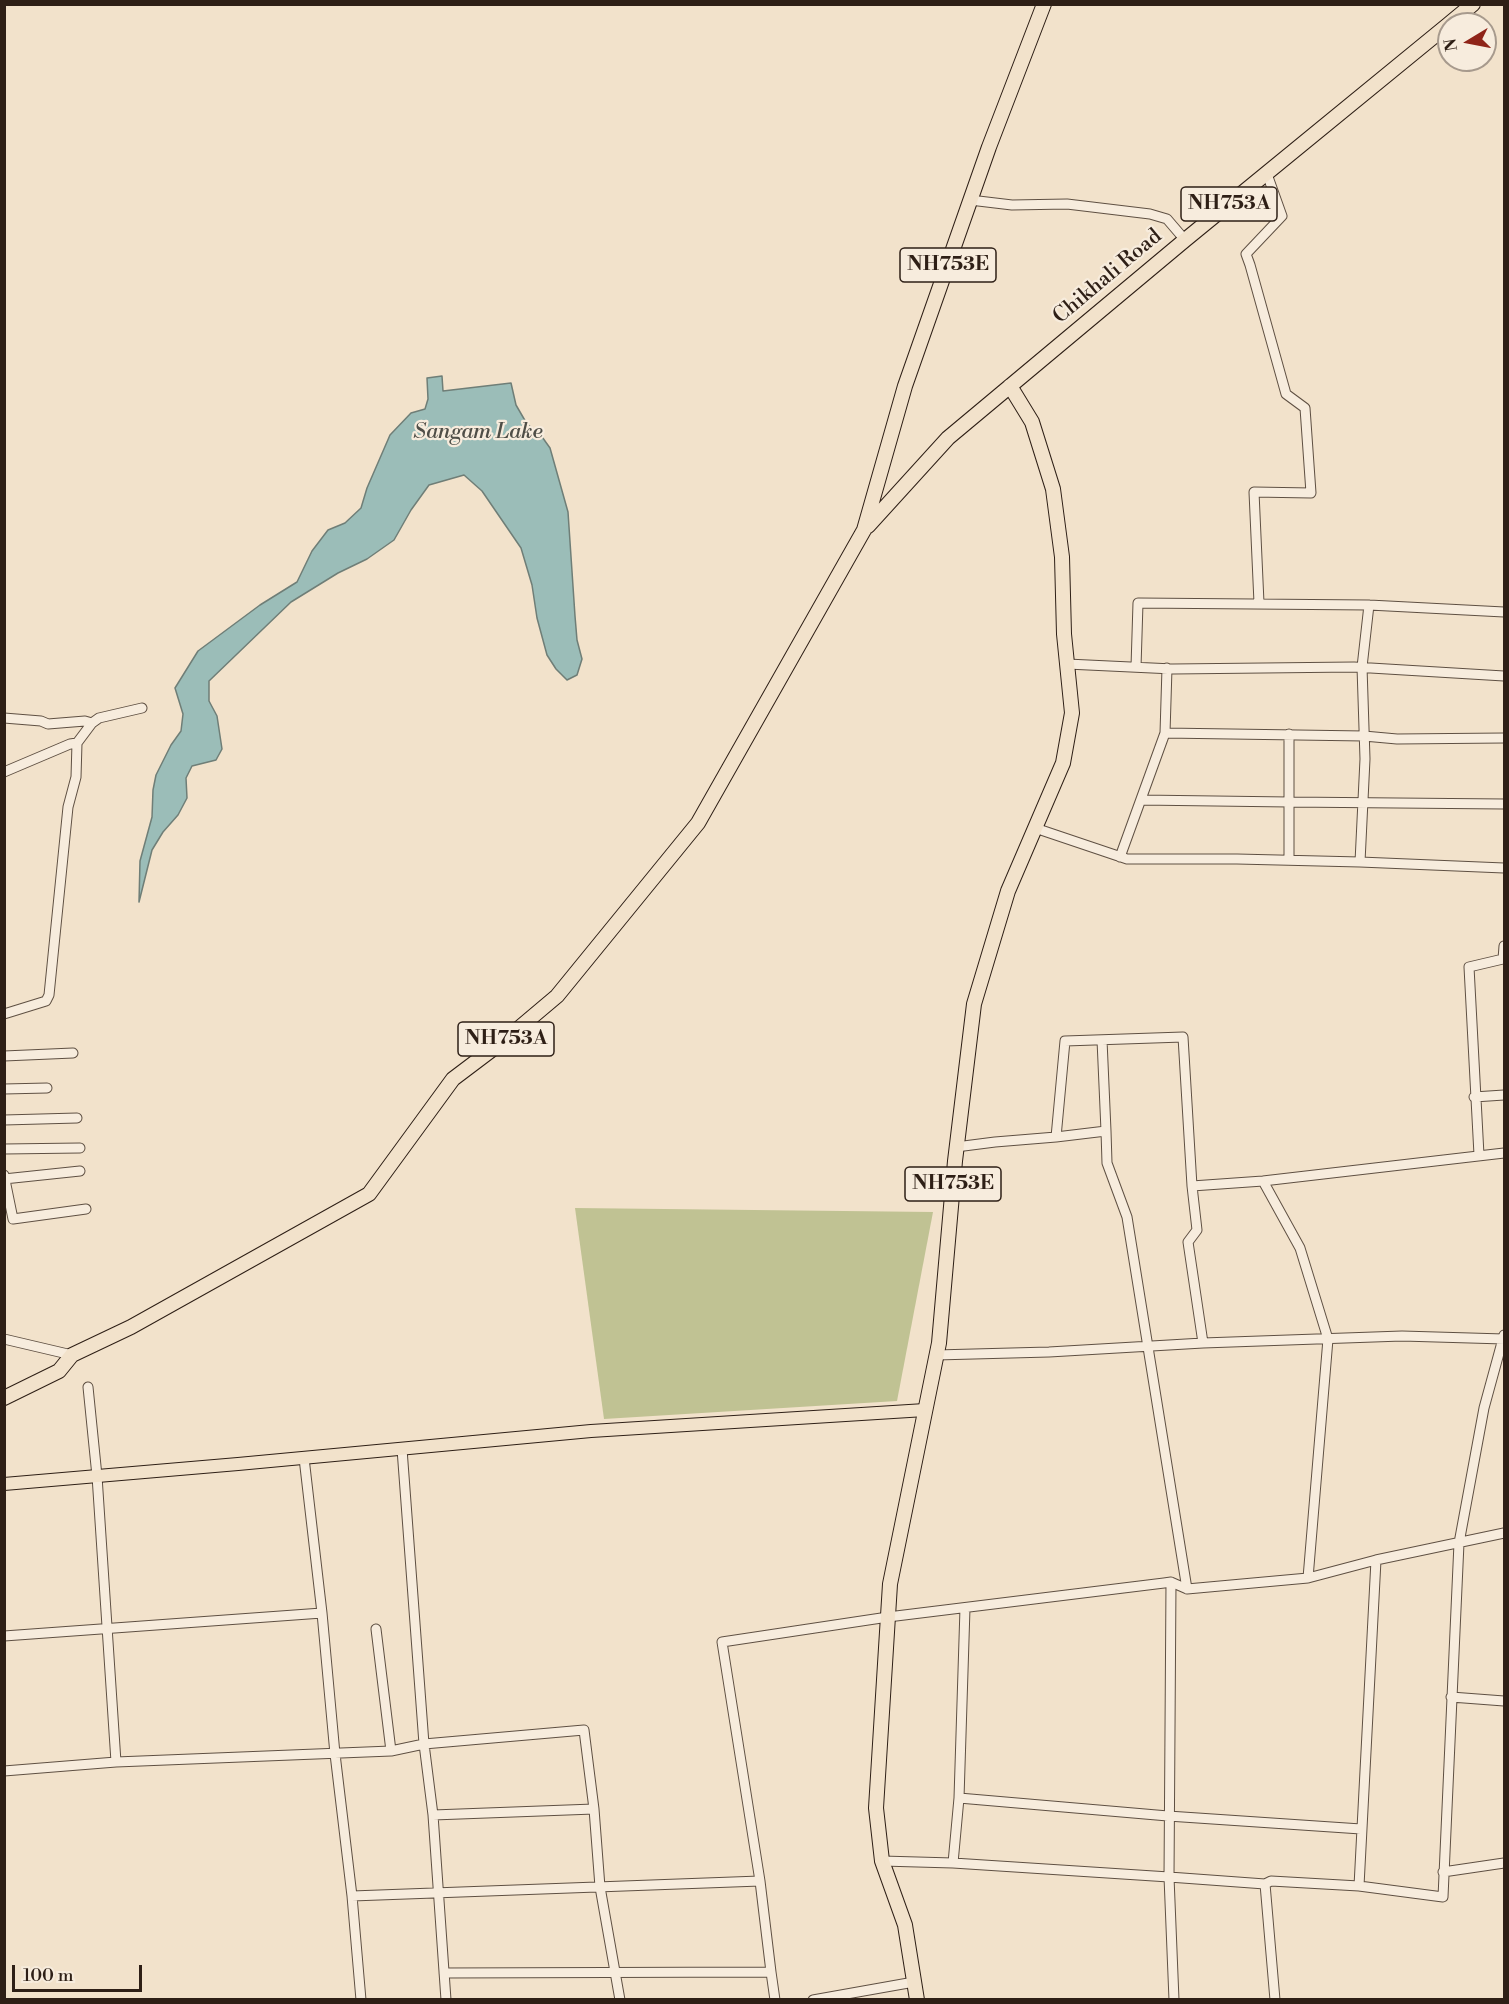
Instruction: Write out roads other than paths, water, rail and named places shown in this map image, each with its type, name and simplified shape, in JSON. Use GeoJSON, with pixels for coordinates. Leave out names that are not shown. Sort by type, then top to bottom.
{"type":"FeatureCollection","features":[{"type":"Feature","properties":{"kind":"highway","name":"NH753E"},"geometry":{"type":"LineString","coordinates":[[864,530],[905,387],[970,200],[1044,4]]}},
{"type":"Feature","properties":{"kind":"highway","name":"Chikhali Road"},"geometry":{"type":"LineString","coordinates":[[864,530],[948,438],[1437,34]]}},
{"type":"Feature","properties":{"kind":"highway","name":"NH753E"},"geometry":{"type":"LineString","coordinates":[[917,2000],[905,1925],[882,1861],[876,1808],[890,1584],[936,1355],[956,1147],[974,1004],[1008,891],[1063,763],[1072,713],[1064,634],[1062,557],[1053,489],[1032,422],[1010,386]]}},
{"type":"Feature","properties":{"kind":"highway","name":"NH753A"},"geometry":{"type":"LineString","coordinates":[[4,1398],[59,1371],[72,1355],[131,1327],[369,1194],[453,1079],[506,1040],[557,996],[698,823],[864,530]]}},
{"type":"Feature","properties":{"kind":"main road"},"geometry":{"type":"LineString","coordinates":[[4,1484],[591,1431],[925,1410]]}},
{"type":"Feature","properties":{"kind":"street"},"geometry":{"type":"LineString","coordinates":[[1259,603],[1254,492],[1311,493],[1305,408],[1286,394],[1246,254],[1282,216],[1267,174]]}},
{"type":"Feature","properties":{"kind":"street"},"geometry":{"type":"LineString","coordinates":[[970,200],[1012,205],[1067,204],[1150,214],[1167,219],[1185,240]]}},
{"type":"Feature","properties":{"kind":"street"},"geometry":{"type":"LineString","coordinates":[[1136,667],[1138,603],[1370,605],[1504,612]]}},
{"type":"Feature","properties":{"kind":"street"},"geometry":{"type":"LineString","coordinates":[[1360,862],[1364,736],[1362,668],[1370,605]]}},
{"type":"Feature","properties":{"kind":"street"},"geometry":{"type":"LineString","coordinates":[[1067,664],[1167,668],[1362,668],[1504,676]]}},
{"type":"Feature","properties":{"kind":"street"},"geometry":{"type":"LineString","coordinates":[[1120,857],[1165,733],[1167,668]]}},
{"type":"Feature","properties":{"kind":"street"},"geometry":{"type":"LineString","coordinates":[[4,1014],[46,1001],[49,995],[68,807],[76,777],[77,743],[92,723],[99,718],[142,708]]}},
{"type":"Feature","properties":{"kind":"street"},"geometry":{"type":"LineString","coordinates":[[4,718],[41,721],[48,724],[92,723]]}},
{"type":"Feature","properties":{"kind":"street"},"geometry":{"type":"LineString","coordinates":[[1165,733],[1364,736],[1397,739],[1504,738]]}},
{"type":"Feature","properties":{"kind":"street"},"geometry":{"type":"LineString","coordinates":[[1288,860],[1289,735]]}},
{"type":"Feature","properties":{"kind":"street"},"geometry":{"type":"LineString","coordinates":[[4,772],[77,743]]}},
{"type":"Feature","properties":{"kind":"street"},"geometry":{"type":"LineString","coordinates":[[1141,800],[1504,804]]}},
{"type":"Feature","properties":{"kind":"street"},"geometry":{"type":"LineString","coordinates":[[1035,828],[1127,859],[1288,860],[1504,868]]}},
{"type":"Feature","properties":{"kind":"street"},"geometry":{"type":"LineString","coordinates":[[1479,1155],[1474,1097],[1469,967],[1503,959],[1504,946]]}},
{"type":"Feature","properties":{"kind":"street"},"geometry":{"type":"LineString","coordinates":[[1056,1137],[1065,1041],[1183,1037],[1192,1186],[1197,1230],[1188,1242],[1203,1343]]}},
{"type":"Feature","properties":{"kind":"street"},"geometry":{"type":"LineString","coordinates":[[1102,1040],[1107,1163],[1127,1217],[1187,1589]]}},
{"type":"Feature","properties":{"kind":"street"},"geometry":{"type":"LineString","coordinates":[[4,1056],[73,1053]]}},
{"type":"Feature","properties":{"kind":"street"},"geometry":{"type":"LineString","coordinates":[[4,1089],[47,1088]]}},
{"type":"Feature","properties":{"kind":"street"},"geometry":{"type":"LineString","coordinates":[[1474,1097],[1504,1095]]}},
{"type":"Feature","properties":{"kind":"street"},"geometry":{"type":"LineString","coordinates":[[4,1120],[77,1118]]}},
{"type":"Feature","properties":{"kind":"street"},"geometry":{"type":"LineString","coordinates":[[956,1147],[1106,1131]]}},
{"type":"Feature","properties":{"kind":"street"},"geometry":{"type":"LineString","coordinates":[[4,1149],[80,1148]]}},
{"type":"Feature","properties":{"kind":"street"},"geometry":{"type":"LineString","coordinates":[[1192,1186],[1263,1181],[1504,1153]]}},
{"type":"Feature","properties":{"kind":"street"},"geometry":{"type":"LineString","coordinates":[[80,1171],[5,1178],[13,1219],[86,1209]]}},
{"type":"Feature","properties":{"kind":"street"},"geometry":{"type":"LineString","coordinates":[[1263,1181],[1300,1248],[1328,1339],[1308,1578]]}},
{"type":"Feature","properties":{"kind":"street"},"geometry":{"type":"LineString","coordinates":[[882,1861],[953,1863],[1264,1884],[1271,1881],[1359,1886],[1443,1897],[1459,1543],[1484,1408],[1504,1337],[1402,1336],[936,1355]]}},
{"type":"Feature","properties":{"kind":"street"},"geometry":{"type":"LineString","coordinates":[[4,1339],[72,1355]]}},
{"type":"Feature","properties":{"kind":"street"},"geometry":{"type":"LineString","coordinates":[[88,1388],[97,1476],[116,1762]]}},
{"type":"Feature","properties":{"kind":"street"},"geometry":{"type":"LineString","coordinates":[[402,1449],[446,2000]]}},
{"type":"Feature","properties":{"kind":"street"},"geometry":{"type":"LineString","coordinates":[[304,1458],[352,1896],[361,2000]]}},
{"type":"Feature","properties":{"kind":"street"},"geometry":{"type":"LineString","coordinates":[[775,2000],[760,1881],[722,1642],[888,1617],[1171,1582],[1187,1589],[1308,1578],[1376,1560],[1504,1533]]}},
{"type":"Feature","properties":{"kind":"street"},"geometry":{"type":"LineString","coordinates":[[1359,1886],[1376,1560]]}},
{"type":"Feature","properties":{"kind":"street"},"geometry":{"type":"LineString","coordinates":[[1171,1582],[1168,1816],[1174,2000]]}},
{"type":"Feature","properties":{"kind":"street"},"geometry":{"type":"LineString","coordinates":[[953,1863],[959,1798],[965,1608]]}},
{"type":"Feature","properties":{"kind":"street"},"geometry":{"type":"LineString","coordinates":[[4,1636],[322,1612]]}},
{"type":"Feature","properties":{"kind":"street"},"geometry":{"type":"LineString","coordinates":[[376,1629],[391,1751]]}},
{"type":"Feature","properties":{"kind":"street"},"geometry":{"type":"LineString","coordinates":[[1451,1696],[1504,1701]]}},
{"type":"Feature","properties":{"kind":"street"},"geometry":{"type":"LineString","coordinates":[[4,1771],[116,1762],[391,1751],[424,1744],[584,1730],[594,1809],[600,1887],[620,2000]]}},
{"type":"Feature","properties":{"kind":"street"},"geometry":{"type":"LineString","coordinates":[[959,1798],[1168,1816],[1361,1829]]}},
{"type":"Feature","properties":{"kind":"street"},"geometry":{"type":"LineString","coordinates":[[433,1815],[594,1809]]}},
{"type":"Feature","properties":{"kind":"street"},"geometry":{"type":"LineString","coordinates":[[1443,1872],[1504,1863]]}},
{"type":"Feature","properties":{"kind":"street"},"geometry":{"type":"LineString","coordinates":[[352,1896],[760,1881]]}},
{"type":"Feature","properties":{"kind":"street"},"geometry":{"type":"LineString","coordinates":[[1264,1884],[1275,2000]]}},
{"type":"Feature","properties":{"kind":"street"},"geometry":{"type":"LineString","coordinates":[[444,1973],[771,1972]]}},
{"type":"Feature","properties":{"kind":"street"},"geometry":{"type":"LineString","coordinates":[[813,2000],[914,1982]]}},
{"type":"Feature","properties":{"kind":"water","name":"Sangam Lake"},"geometry":{"type":"Polygon","coordinates":[[[442,376],[443,391],[511,383],[516,405],[527,424],[540,434],[550,448],[568,512],[577,640],[582,659],[577,675],[567,680],[547,655],[537,618],[532,585],[521,548],[482,491],[464,475],[429,485],[394,540],[367,559],[338,573],[291,602],[209,681],[209,701],[217,716],[222,749],[216,760],[192,766],[186,778],[187,798],[178,815],[163,832],[152,850],[139,902],[140,861],[152,817],[156,775],[181,731],[183,714],[175,688],[198,651],[260,605],[297,582],[312,551],[328,530],[345,523],[361,508],[367,488],[390,435],[411,413],[425,409],[428,399],[427,378],[442,376]]]}}]}
